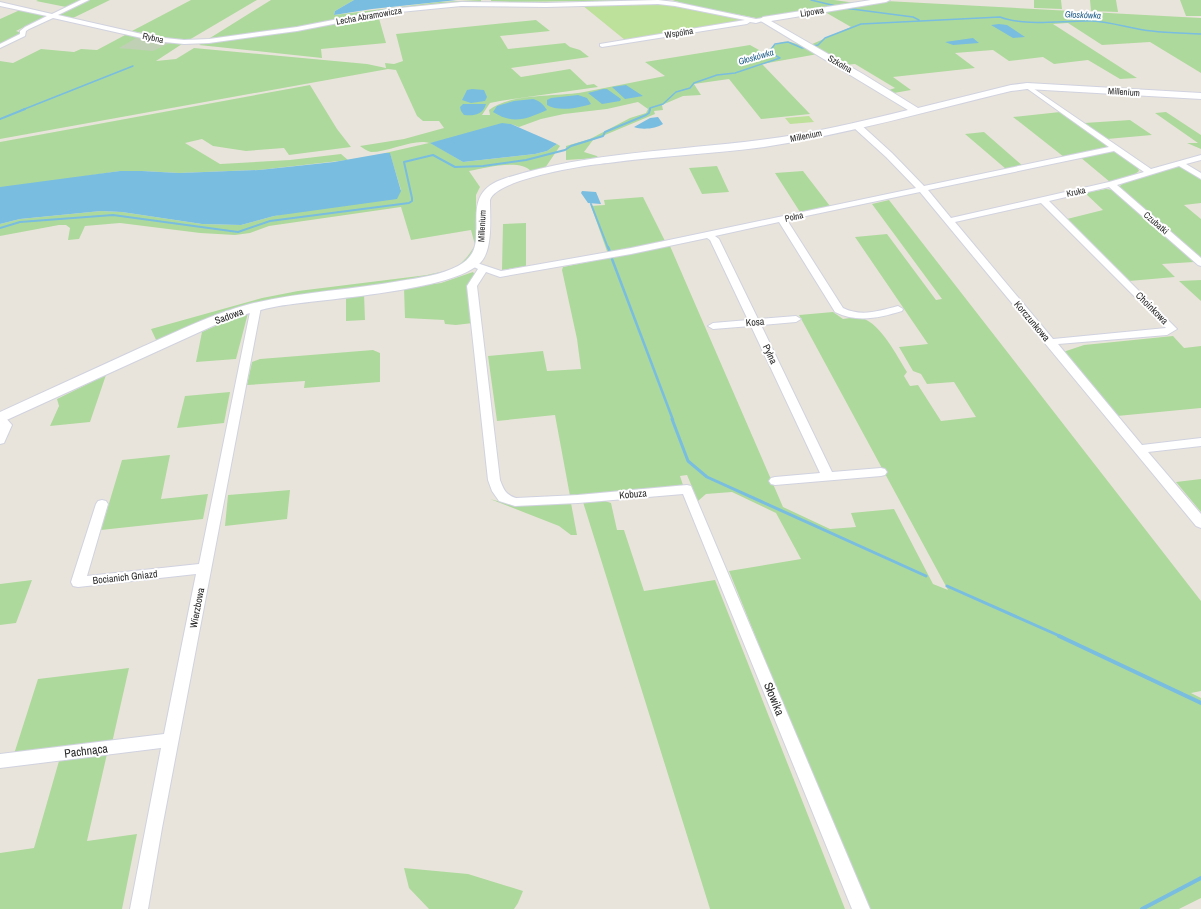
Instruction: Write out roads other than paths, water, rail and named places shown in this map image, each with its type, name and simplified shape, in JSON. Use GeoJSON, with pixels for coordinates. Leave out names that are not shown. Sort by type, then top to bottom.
{"type":"FeatureCollection","features":[{"type":"Feature","properties":{"kind":"street"},"geometry":{"type":"LineString","coordinates":[[1,46],[23,35],[27,28],[86,0]]}},
{"type":"Feature","properties":{"kind":"street","name":"Lipowa"},"geometry":{"type":"LineString","coordinates":[[760,20],[886,0]]}},
{"type":"Feature","properties":{"kind":"street","name":"Lecha Abramowicza"},"geometry":{"type":"LineString","coordinates":[[309,27],[390,11],[485,3],[546,5],[668,3],[760,20]]}},
{"type":"Feature","properties":{"kind":"street","name":"Rybna"},"geometry":{"type":"LineString","coordinates":[[0,4],[155,39],[184,42],[210,41],[309,27]]}},
{"type":"Feature","properties":{"kind":"street","name":"Szkolna"},"geometry":{"type":"LineString","coordinates":[[760,20],[800,41],[916,111]]}},
{"type":"Feature","properties":{"kind":"street","name":"Wspólna"},"geometry":{"type":"LineString","coordinates":[[602,45],[760,20]]}},
{"type":"Feature","properties":{"kind":"street"},"geometry":{"type":"LineString","coordinates":[[1027,86],[1150,172]]}},
{"type":"Feature","properties":{"kind":"street","name":"Millenium"},"geometry":{"type":"LineString","coordinates":[[578,499],[515,502],[503,498],[498,491],[494,480],[472,286],[478,267],[478,258],[481,250],[484,198],[491,189],[504,183],[581,162],[785,140],[856,125],[1011,88],[1027,86],[1201,96]]}},
{"type":"Feature","properties":{"kind":"street","name":"Korczunkowa"},"geometry":{"type":"LineString","coordinates":[[856,125],[889,155],[922,189],[1049,342],[1140,448],[1201,523]]}},
{"type":"Feature","properties":{"kind":"street","name":"Polna"},"geometry":{"type":"LineString","coordinates":[[478,267],[500,274],[631,251],[1115,148]]}},
{"type":"Feature","properties":{"kind":"street","name":"Kruka"},"geometry":{"type":"LineString","coordinates":[[949,221],[1111,184],[1201,157]]}},
{"type":"Feature","properties":{"kind":"street"},"geometry":{"type":"LineString","coordinates":[[1179,163],[1201,177]]}},
{"type":"Feature","properties":{"kind":"street","name":"Czubatki"},"geometry":{"type":"LineString","coordinates":[[1111,184],[1201,263]]}},
{"type":"Feature","properties":{"kind":"street","name":"Choinkowa"},"geometry":{"type":"LineString","coordinates":[[1042,199],[1172,329],[1167,332],[1049,342]]}},
{"type":"Feature","properties":{"kind":"street"},"geometry":{"type":"LineString","coordinates":[[782,219],[836,307],[847,314],[865,316],[898,309]]}},
{"type":"Feature","properties":{"kind":"street","name":"Pylna"},"geometry":{"type":"LineString","coordinates":[[709,235],[714,239],[755,322],[828,476]]}},
{"type":"Feature","properties":{"kind":"street","name":"Sadowa"},"geometry":{"type":"LineString","coordinates":[[0,418],[216,320],[256,307],[288,300],[431,280],[478,267]]}},
{"type":"Feature","properties":{"kind":"street","name":"Wierzbowa"},"geometry":{"type":"LineString","coordinates":[[139,909],[153,828],[256,307]]}},
{"type":"Feature","properties":{"kind":"street","name":"Kosa"},"geometry":{"type":"LineString","coordinates":[[713,326],[796,319]]}},
{"type":"Feature","properties":{"kind":"street"},"geometry":{"type":"LineString","coordinates":[[0,418],[6,425],[0,440]]}},
{"type":"Feature","properties":{"kind":"street"},"geometry":{"type":"LineString","coordinates":[[1140,448],[1201,442]]}},
{"type":"Feature","properties":{"kind":"street"},"geometry":{"type":"LineString","coordinates":[[775,481],[881,472]]}},
{"type":"Feature","properties":{"kind":"street","name":"Kobuza"},"geometry":{"type":"LineString","coordinates":[[578,499],[687,489]]}},
{"type":"Feature","properties":{"kind":"street","name":"Słowika"},"geometry":{"type":"LineString","coordinates":[[687,489],[861,909]]}},
{"type":"Feature","properties":{"kind":"street","name":"Bocianich Gniazd"},"geometry":{"type":"LineString","coordinates":[[102,504],[78,582],[205,568]]}},
{"type":"Feature","properties":{"kind":"street","name":"Pachnąca"},"geometry":{"type":"LineString","coordinates":[[0,761],[171,740]]}},
{"type":"Feature","properties":{"kind":"water"},"geometry":{"type":"Polygon","coordinates":[[[354,0],[457,0],[372,9],[334,15],[335,11],[354,0]]]}},
{"type":"Feature","properties":{"kind":"water"},"geometry":{"type":"Polygon","coordinates":[[[991,25],[1007,25],[1025,37],[1013,38],[991,25]]]}},
{"type":"Feature","properties":{"kind":"water"},"geometry":{"type":"Polygon","coordinates":[[[973,38],[979,43],[953,45],[945,42],[973,38]]]}},
{"type":"Feature","properties":{"kind":"water"},"geometry":{"type":"Polygon","coordinates":[[[626,85],[643,96],[625,99],[612,87],[626,85]]]}},
{"type":"Feature","properties":{"kind":"water"},"geometry":{"type":"Polygon","coordinates":[[[607,89],[621,99],[620,101],[602,104],[588,93],[607,89]]]}},
{"type":"Feature","properties":{"kind":"water"},"geometry":{"type":"Polygon","coordinates":[[[467,90],[484,90],[487,97],[485,101],[471,103],[462,100],[467,90]]]}},
{"type":"Feature","properties":{"kind":"water"},"geometry":{"type":"Polygon","coordinates":[[[578,95],[587,98],[591,104],[563,109],[547,105],[547,100],[551,98],[578,95]]]}},
{"type":"Feature","properties":{"kind":"water"},"geometry":{"type":"Polygon","coordinates":[[[533,99],[541,103],[547,110],[533,116],[520,119],[507,118],[493,112],[497,106],[514,101],[533,99]]]}},
{"type":"Feature","properties":{"kind":"water"},"geometry":{"type":"Polygon","coordinates":[[[463,104],[486,104],[485,108],[478,114],[464,115],[460,107],[463,104]]]}},
{"type":"Feature","properties":{"kind":"water"},"geometry":{"type":"Polygon","coordinates":[[[658,117],[663,124],[660,126],[648,128],[634,127],[650,118],[658,117]]]}},
{"type":"Feature","properties":{"kind":"water"},"geometry":{"type":"Polygon","coordinates":[[[502,123],[511,124],[557,144],[547,151],[535,154],[463,162],[430,143],[502,123]]]}},
{"type":"Feature","properties":{"kind":"water"},"geometry":{"type":"Polygon","coordinates":[[[390,153],[401,191],[397,199],[274,216],[241,225],[202,224],[122,212],[101,211],[20,219],[0,224],[0,187],[120,171],[179,173],[259,170],[334,162],[390,153]]]}},
{"type":"Feature","properties":{"kind":"water"},"geometry":{"type":"Polygon","coordinates":[[[582,191],[596,192],[601,204],[588,203],[581,193],[582,191]]]}},
{"type":"Feature","properties":{"kind":"waterway"},"geometry":{"type":"LineString","coordinates":[[811,0],[836,6]]}},
{"type":"Feature","properties":{"kind":"waterway"},"geometry":{"type":"LineString","coordinates":[[844,8],[913,17],[919,20]]}},
{"type":"Feature","properties":{"kind":"waterway","name":"Głoskówka"},"geometry":{"type":"LineString","coordinates":[[650,109],[663,104],[676,92],[690,88],[694,83],[717,75],[735,73],[780,58],[769,52],[775,44],[788,42],[802,48],[818,45],[825,38],[861,24],[1000,17],[1021,22],[1092,21],[1152,31],[1201,34]]}},
{"type":"Feature","properties":{"kind":"waterway"},"geometry":{"type":"LineString","coordinates":[[22,110],[133,66]]}},
{"type":"Feature","properties":{"kind":"waterway"},"geometry":{"type":"LineString","coordinates":[[0,119],[25,109]]}},
{"type":"Feature","properties":{"kind":"waterway"},"geometry":{"type":"LineString","coordinates":[[0,228],[20,222],[113,215],[238,232],[270,221],[409,203],[412,201],[412,198],[404,162],[433,155],[455,167],[483,166],[526,160],[565,150],[571,146],[603,136],[605,132],[646,115],[649,113],[650,109]]}},
{"type":"Feature","properties":{"kind":"waterway"},"geometry":{"type":"LineString","coordinates":[[591,204],[608,248]]}},
{"type":"Feature","properties":{"kind":"waterway"},"geometry":{"type":"LineString","coordinates":[[608,247],[610,252]]}},
{"type":"Feature","properties":{"kind":"waterway"},"geometry":{"type":"LineString","coordinates":[[612,259],[673,420]]}},
{"type":"Feature","properties":{"kind":"waterway"},"geometry":{"type":"LineString","coordinates":[[672,419],[688,461],[707,477],[926,576]]}},
{"type":"Feature","properties":{"kind":"waterway"},"geometry":{"type":"LineString","coordinates":[[947,586],[1062,637]]}},
{"type":"Feature","properties":{"kind":"waterway"},"geometry":{"type":"LineString","coordinates":[[1059,636],[1201,703]]}},
{"type":"Feature","properties":{"kind":"waterway"},"geometry":{"type":"LineString","coordinates":[[1142,909],[1201,878]]}}]}
